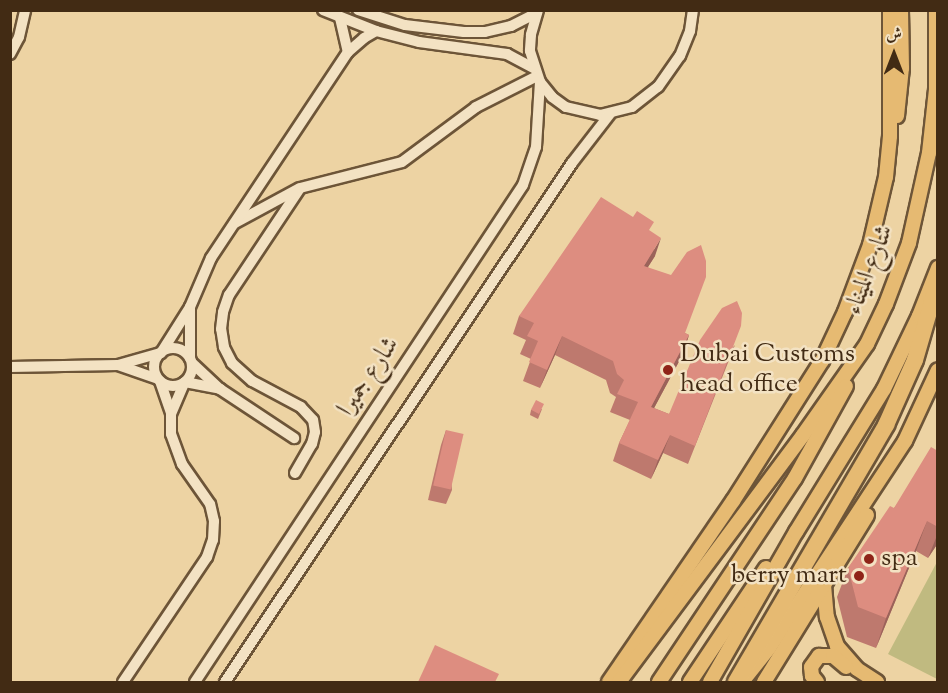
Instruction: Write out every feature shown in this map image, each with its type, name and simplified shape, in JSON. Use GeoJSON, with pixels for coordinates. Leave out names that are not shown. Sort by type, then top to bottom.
{"type":"FeatureCollection","features":[{"type":"Feature","properties":{"kind":"highway"},"geometry":{"type":"LineString","coordinates":[[736,682],[886,425],[915,360],[938,281]]}},
{"type":"Feature","properties":{"kind":"main road"},"geometry":{"type":"LineString","coordinates":[[888,156],[890,10]]}},
{"type":"Feature","properties":{"kind":"main road"},"geometry":{"type":"LineString","coordinates":[[609,682],[734,501],[822,361],[845,312],[870,245],[882,200],[900,91],[902,10]]}},
{"type":"Feature","properties":{"kind":"main road","name":"شارع الميناء"},"geometry":{"type":"LineString","coordinates":[[619,682],[790,454],[867,344],[903,264],[924,183],[936,90],[936,10]]}},
{"type":"Feature","properties":{"kind":"main road"},"geometry":{"type":"LineString","coordinates":[[710,682],[796,532],[884,389],[919,316],[938,268]]}},
{"type":"Feature","properties":{"kind":"main road"},"geometry":{"type":"LineString","coordinates":[[659,682],[795,478],[828,421],[867,344]]}},
{"type":"Feature","properties":{"kind":"main road"},"geometry":{"type":"LineString","coordinates":[[764,682],[877,497],[938,370]]}},
{"type":"Feature","properties":{"kind":"main road"},"geometry":{"type":"LineString","coordinates":[[742,682],[769,648],[905,441]]}},
{"type":"Feature","properties":{"kind":"main road"},"geometry":{"type":"LineString","coordinates":[[690,682],[749,592],[796,532]]}},
{"type":"Feature","properties":{"kind":"main road"},"geometry":{"type":"LineString","coordinates":[[825,582],[827,617],[837,646],[857,669],[877,682]]}},
{"type":"Feature","properties":{"kind":"main road"},"geometry":{"type":"LineString","coordinates":[[817,682],[811,672],[813,663],[819,656],[828,654],[837,658],[864,682]]}},
{"type":"Feature","properties":{"kind":"main road"},"geometry":{"type":"LineString","coordinates":[[653,682],[676,657]]}},
{"type":"Feature","properties":{"kind":"street"},"geometry":{"type":"LineString","coordinates":[[10,54],[18,37],[25,10]]}},
{"type":"Feature","properties":{"kind":"street"},"geometry":{"type":"LineString","coordinates":[[323,10],[376,31],[444,47],[507,54],[537,75],[552,97],[570,109],[594,115],[610,114],[641,102],[664,79],[686,42],[693,10]]}},
{"type":"Feature","properties":{"kind":"street"},"geometry":{"type":"LineString","coordinates":[[358,10],[400,24],[464,32],[485,32],[511,26],[537,12]]}},
{"type":"Feature","properties":{"kind":"street","name":"شارع جميرا"},"geometry":{"type":"LineString","coordinates":[[195,682],[520,190],[536,147],[537,75],[530,43],[537,12]]}},
{"type":"Feature","properties":{"kind":"street"},"geometry":{"type":"LineString","coordinates":[[340,18],[348,52]]}},
{"type":"Feature","properties":{"kind":"street"},"geometry":{"type":"LineString","coordinates":[[123,682],[207,557],[213,540],[214,521],[210,504],[177,455],[171,435],[171,414],[154,366],[190,307],[203,274],[232,224],[348,52],[358,42],[376,31]]}},
{"type":"Feature","properties":{"kind":"street"},"geometry":{"type":"LineString","coordinates":[[232,224],[300,189],[402,162],[476,107],[537,75]]}},
{"type":"Feature","properties":{"kind":"street","name":"شارع جميرا"},"geometry":{"type":"LineString","coordinates":[[225,682],[577,157],[610,114]]}},
{"type":"Feature","properties":{"kind":"street"},"geometry":{"type":"LineString","coordinates":[[295,473],[314,438],[314,426],[310,415],[301,407],[252,381],[238,370],[224,347],[221,329],[223,312],[229,295],[300,189]]}},
{"type":"Feature","properties":{"kind":"street"},"geometry":{"type":"LineString","coordinates":[[171,414],[184,382],[191,373],[190,307]]}},
{"type":"Feature","properties":{"kind":"street"},"geometry":{"type":"LineString","coordinates":[[11,366],[118,365],[160,353],[169,348],[179,349],[220,389],[294,438]]}},
{"type":"Feature","properties":{"kind":"street"},"geometry":{"type":"LineString","coordinates":[[118,365],[174,386],[184,382],[220,389]]}},
{"type":"Feature","properties":{"kind":"shaded area"},"geometry":{"type":"Polygon","coordinates":[[[937,562],[937,679],[888,654],[937,562]]]}},
{"type":"Feature","properties":{"kind":"building"},"geometry":{"type":"Polygon","coordinates":[[[601,197],[633,217],[637,211],[654,222],[649,230],[661,238],[644,266],[671,275],[687,252],[701,245],[706,261],[706,277],[685,333],[689,335],[651,407],[669,414],[700,340],[722,308],[737,301],[742,313],[741,326],[695,446],[670,435],[658,460],[619,443],[638,402],[617,394],[624,380],[617,374],[613,361],[562,336],[547,370],[529,362],[538,341],[527,336],[534,323],[519,316],[601,197]]]}},
{"type":"Feature","properties":{"kind":"building"},"geometry":{"type":"Polygon","coordinates":[[[536,400],[544,404],[539,414],[531,410],[536,400]]]}},
{"type":"Feature","properties":{"kind":"building"},"geometry":{"type":"Polygon","coordinates":[[[446,430],[464,434],[451,490],[433,486],[446,430]]]}},
{"type":"Feature","properties":{"kind":"building"},"geometry":{"type":"Polygon","coordinates":[[[931,447],[938,451],[938,527],[927,521],[886,618],[858,607],[848,568],[890,506],[894,508],[931,447]]]}},
{"type":"Feature","properties":{"kind":"building"},"geometry":{"type":"Polygon","coordinates":[[[435,645],[499,674],[495,682],[418,682],[435,645]]]}},
{"type":"Feature","properties":{"kind":"place","name":"Dubai Customs head office"},"geometry":{"type":"Point","coordinates":[668,370]}},
{"type":"Feature","properties":{"kind":"place","name":"spa"},"geometry":{"type":"Point","coordinates":[869,559]}},
{"type":"Feature","properties":{"kind":"place","name":"berry mart"},"geometry":{"type":"Point","coordinates":[859,576]}}]}
